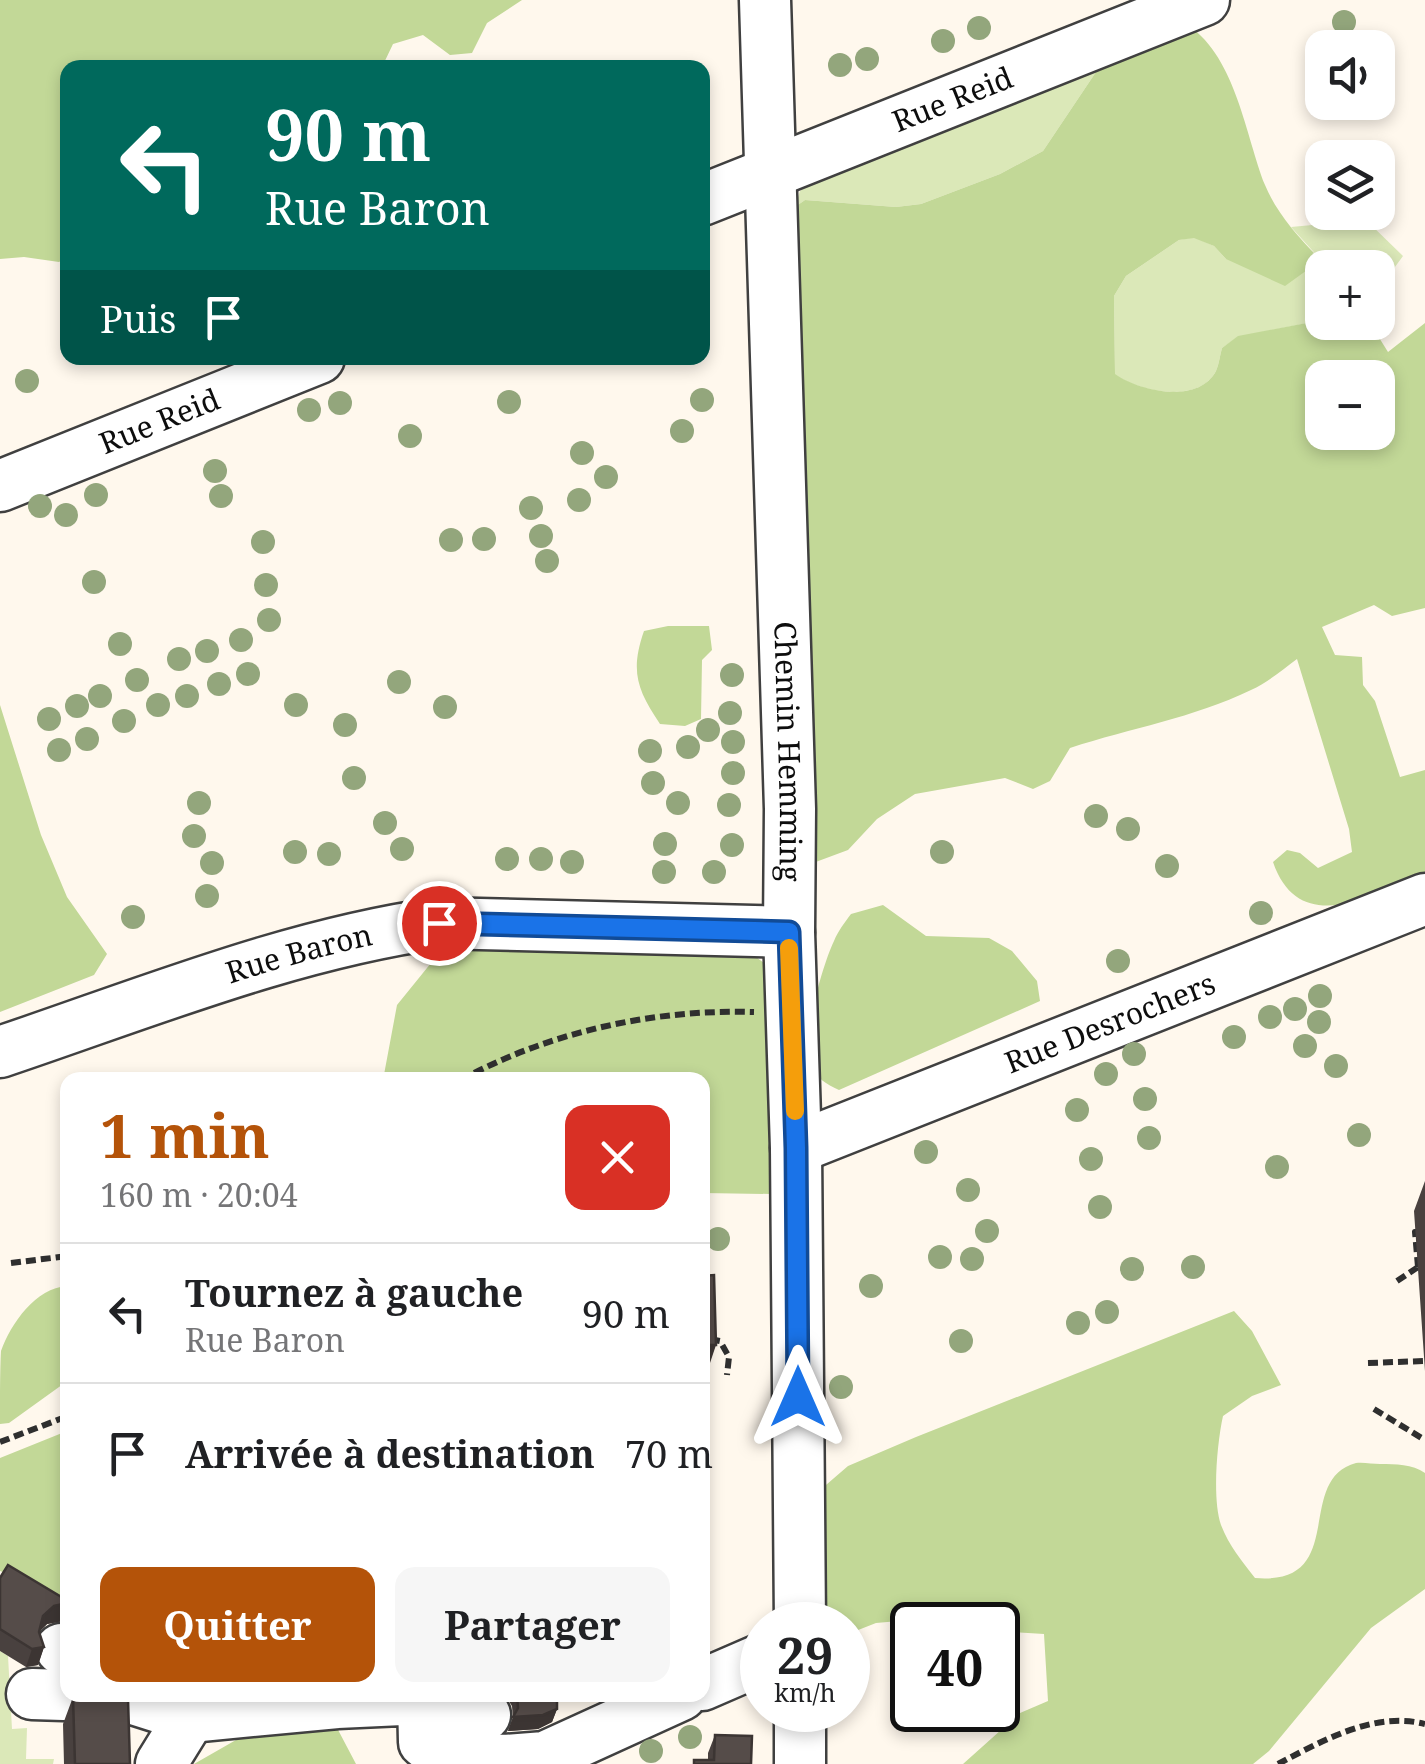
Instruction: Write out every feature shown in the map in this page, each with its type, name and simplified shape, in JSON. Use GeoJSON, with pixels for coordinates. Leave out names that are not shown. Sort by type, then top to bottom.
{"type":"FeatureCollection","features":[{"type":"Feature","properties":{"kind":"street","name":"Chemin Hemming"},"geometry":{"type":"LineString","coordinates":[[765,0],[790,809],[800,1602]]}},
{"type":"Feature","properties":{"kind":"street","name":"Rue Reid"},"geometry":{"type":"LineString","coordinates":[[710,197],[1204,0]]}},
{"type":"Feature","properties":{"kind":"street","name":"Rue Reid"},"geometry":{"type":"LineString","coordinates":[[0,486],[302,365]]}},
{"type":"Feature","properties":{"kind":"street","name":"Rue Desrochers"},"geometry":{"type":"LineString","coordinates":[[796,1148],[1425,900]]}},
{"type":"Feature","properties":{"kind":"street","name":"Rue Baron"},"geometry":{"type":"LineString","coordinates":[[0,1052],[321,946],[386,930],[439,923],[789,932]]}},
{"type":"Feature","properties":{"kind":"street"},"geometry":{"type":"LineString","coordinates":[[710,1682],[740,1669]]}},
{"type":"Feature","properties":{"kind":"street"},"geometry":{"type":"LineString","coordinates":[[32,1694],[60,1695]]}},
{"type":"Feature","properties":{"kind":"street"},"geometry":{"type":"LineString","coordinates":[[144,1702],[190,1717],[358,1702]]}},
{"type":"Feature","properties":{"kind":"street"},"geometry":{"type":"LineString","coordinates":[[423,1702],[424,1742],[434,1750],[458,1757],[504,1760],[546,1757],[666,1702]]}},
{"type":"Feature","properties":{"kind":"street"},"geometry":{"type":"LineString","coordinates":[[435,1702],[485,1715]]}},
{"type":"Feature","properties":{"kind":"street"},"geometry":{"type":"LineString","coordinates":[[161,1764],[190,1717]]}},
{"type":"Feature","properties":{"kind":"street"},"geometry":{"type":"LineString","coordinates":[[800,1732],[800,1764]]}},
{"type":"Feature","properties":{"kind":"path"},"geometry":{"type":"LineString","coordinates":[[478,1072],[530,1048],[591,1030],[710,1012],[792,1014]]}},
{"type":"Feature","properties":{"kind":"path"},"geometry":{"type":"LineString","coordinates":[[1397,1281],[1421,1266],[1415,1232],[1425,1230]]}},
{"type":"Feature","properties":{"kind":"path"},"geometry":{"type":"LineString","coordinates":[[10,1262],[60,1257]]}},
{"type":"Feature","properties":{"kind":"path"},"geometry":{"type":"LineString","coordinates":[[710,1338],[720,1341],[729,1357],[728,1375]]}},
{"type":"Feature","properties":{"kind":"path"},"geometry":{"type":"LineString","coordinates":[[1368,1363],[1424,1361]]}},
{"type":"Feature","properties":{"kind":"path"},"geometry":{"type":"LineString","coordinates":[[1374,1409],[1425,1440]]}},
{"type":"Feature","properties":{"kind":"path"},"geometry":{"type":"LineString","coordinates":[[0,1442],[60,1419]]}},
{"type":"Feature","properties":{"kind":"path"},"geometry":{"type":"LineString","coordinates":[[1278,1764],[1347,1731],[1405,1720],[1425,1724]]}},
{"type":"Feature","properties":{"kind":"green space"},"geometry":{"type":"Polygon","coordinates":[[[0,0],[522,0],[487,23],[472,53],[450,55],[423,35],[393,44],[385,60],[60,60],[60,261],[0,259],[0,0]]]}},
{"type":"Feature","properties":{"kind":"green space"},"geometry":{"type":"Polygon","coordinates":[[[1189,26],[1205,40],[1229,78],[1270,196],[1312,250],[1305,250],[1305,272],[1285,286],[1226,259],[1214,246],[1194,238],[1179,240],[1126,276],[1114,296],[1115,374],[1125,380],[1168,392],[1196,388],[1216,371],[1222,348],[1238,336],[1305,323],[1305,340],[1380,340],[1388,352],[1425,323],[1425,608],[1392,616],[1374,605],[1322,627],[1335,655],[1362,657],[1363,685],[1375,701],[1400,777],[1425,770],[1425,874],[1339,905],[1319,905],[1300,899],[1285,885],[1273,862],[1287,850],[1300,853],[1318,868],[1352,852],[1349,829],[1297,659],[1263,684],[1229,700],[1070,748],[1050,781],[1033,789],[1005,778],[915,794],[877,819],[848,850],[813,863],[795,207],[805,200],[896,207],[921,204],[1000,174],[1043,151],[1100,66],[1189,26]]]}},
{"type":"Feature","properties":{"kind":"green space"},"geometry":{"type":"Polygon","coordinates":[[[1100,66],[1043,151],[1000,174],[921,204],[896,207],[805,200],[795,207],[800,191],[815,178],[1100,66]]]}},
{"type":"Feature","properties":{"kind":"green space"},"geometry":{"type":"Polygon","coordinates":[[[1291,227],[1376,230],[1403,256],[1395,267],[1395,250],[1312,250],[1291,227]]]}},
{"type":"Feature","properties":{"kind":"green space"},"geometry":{"type":"Polygon","coordinates":[[[1194,237],[1214,246],[1226,259],[1305,260],[1305,323],[1238,337],[1222,348],[1216,371],[1196,388],[1153,390],[1115,375],[1114,296],[1126,276],[1179,240],[1194,237]]]}},
{"type":"Feature","properties":{"kind":"green space"},"geometry":{"type":"Polygon","coordinates":[[[668,626],[709,626],[712,650],[702,660],[701,719],[685,726],[660,724],[638,680],[637,658],[644,631],[668,626]]]}},
{"type":"Feature","properties":{"kind":"green space"},"geometry":{"type":"Polygon","coordinates":[[[0,705],[41,835],[67,897],[107,954],[94,975],[0,1012],[0,705]]]}},
{"type":"Feature","properties":{"kind":"green space"},"geometry":{"type":"Polygon","coordinates":[[[883,905],[926,936],[989,938],[1012,951],[1037,981],[1040,1001],[839,1090],[822,1080],[811,1064],[809,1037],[819,984],[829,952],[851,914],[883,905]]]}},
{"type":"Feature","properties":{"kind":"green space"},"geometry":{"type":"Polygon","coordinates":[[[444,947],[752,954],[764,963],[771,1194],[710,1193],[710,1072],[384,1072],[397,1005],[444,947]]]}},
{"type":"Feature","properties":{"kind":"green space"},"geometry":{"type":"Polygon","coordinates":[[[60,1287],[60,1386],[9,1423],[0,1424],[1,1351],[5,1340],[26,1309],[60,1287]]]}},
{"type":"Feature","properties":{"kind":"green space"},"geometry":{"type":"Polygon","coordinates":[[[1234,1311],[1252,1331],[1281,1385],[1252,1396],[1223,1416],[1217,1455],[1218,1514],[1236,1553],[1255,1578],[1284,1576],[1302,1566],[1312,1550],[1327,1489],[1337,1473],[1356,1463],[1409,1466],[1425,1473],[1425,1589],[1371,1628],[1269,1751],[1253,1764],[963,1764],[999,1732],[1020,1732],[1020,1713],[1048,1701],[1044,1634],[1020,1632],[1020,1602],[890,1602],[890,1622],[870,1625],[870,1602],[820,1602],[819,1491],[848,1466],[1234,1311]]]}},
{"type":"Feature","properties":{"kind":"green space"},"geometry":{"type":"Polygon","coordinates":[[[60,1434],[60,1599],[51,1590],[0,1571],[0,1458],[60,1434]]]}},
{"type":"Feature","properties":{"kind":"green space"},"geometry":{"type":"Polygon","coordinates":[[[0,1651],[8,1656],[12,1729],[27,1728],[26,1759],[54,1759],[53,1764],[0,1764],[0,1651]]]}},
{"type":"Feature","properties":{"kind":"green space"},"geometry":{"type":"Polygon","coordinates":[[[264,1724],[336,1726],[356,1764],[194,1764],[264,1724]]]}},
{"type":"Feature","properties":{"kind":"building"},"geometry":{"type":"Polygon","coordinates":[[[710,1275],[714,1275],[716,1345],[710,1345],[710,1275]]]}},
{"type":"Feature","properties":{"kind":"building"},"geometry":{"type":"Polygon","coordinates":[[[8,1565],[60,1596],[60,1605],[43,1616],[39,1632],[44,1647],[32,1649],[0,1629],[0,1578],[8,1565]]]}},
{"type":"Feature","properties":{"kind":"building"},"geometry":{"type":"Polygon","coordinates":[[[73,1702],[128,1702],[130,1764],[75,1764],[73,1702]]]}},
{"type":"Feature","properties":{"kind":"building"},"geometry":{"type":"Polygon","coordinates":[[[518,1702],[557,1702],[557,1709],[543,1715],[513,1717],[518,1702]]]}},
{"type":"Feature","properties":{"kind":"building"},"geometry":{"type":"Polygon","coordinates":[[[715,1735],[752,1736],[751,1764],[694,1764],[694,1760],[714,1760],[715,1735]]]}},
{"type":"Feature","properties":{"kind":"slow traffic"},"geometry":{"type":"LineString","coordinates":[[789,948],[795,1111]]}},
{"type":"Feature","properties":{"kind":"route"},"geometry":{"type":"LineString","coordinates":[[439,923],[789,932],[798,1397]]}}]}
